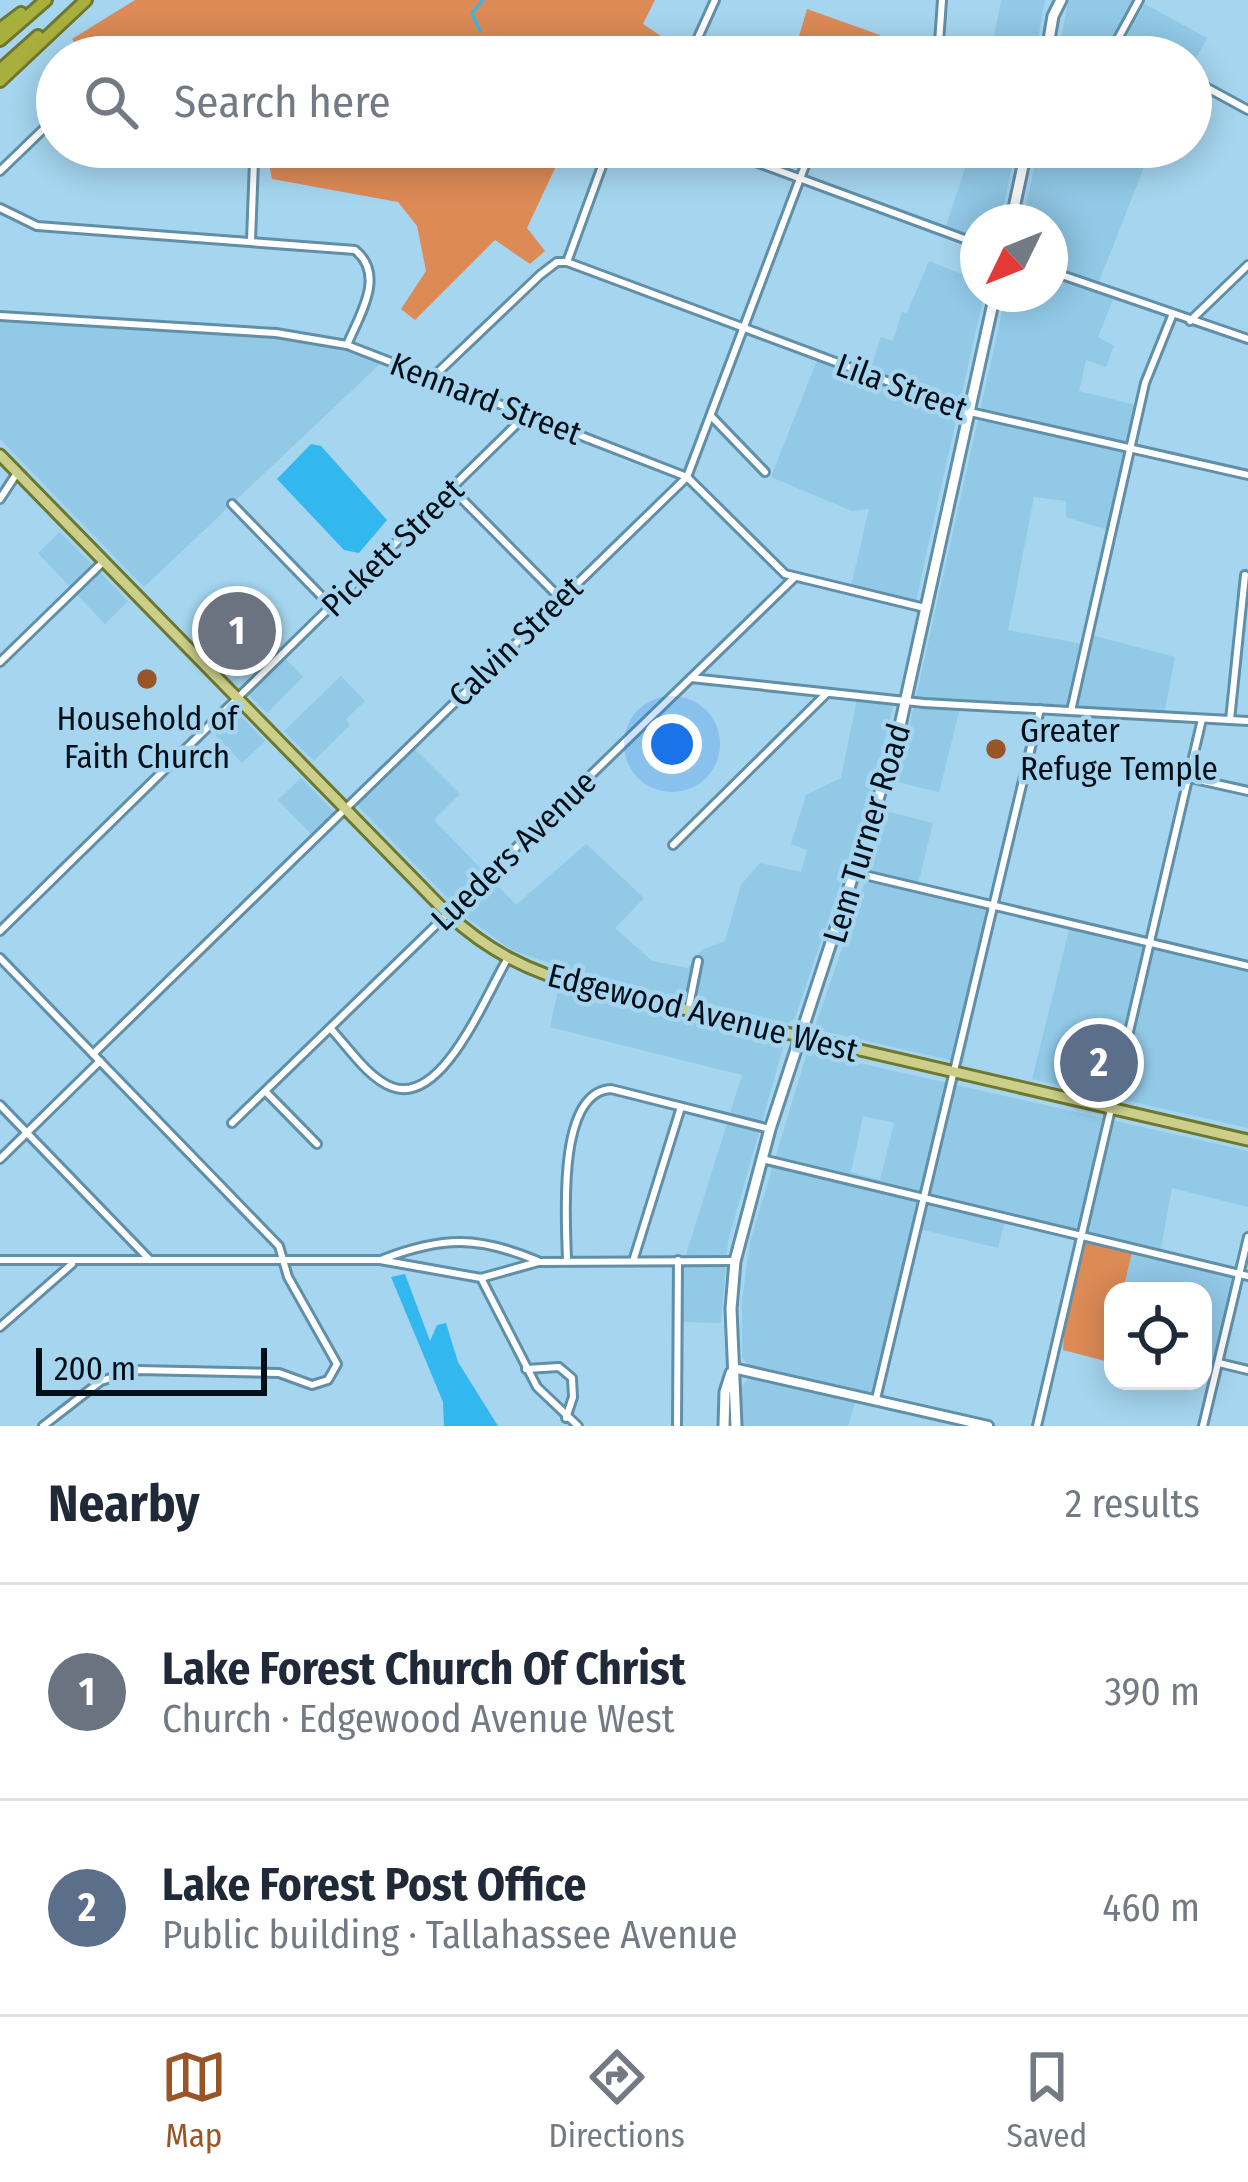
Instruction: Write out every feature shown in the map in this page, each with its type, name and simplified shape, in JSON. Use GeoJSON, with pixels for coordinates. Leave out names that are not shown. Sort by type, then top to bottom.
{"type":"FeatureCollection","features":[{"type":"Feature","properties":{"kind":"highway"},"geometry":{"type":"LineString","coordinates":[[0,29],[42,0]]}},
{"type":"Feature","properties":{"kind":"highway"},"geometry":{"type":"LineString","coordinates":[[0,40],[42,0]]}},
{"type":"Feature","properties":{"kind":"highway"},"geometry":{"type":"LineString","coordinates":[[41,36],[85,0]]}},
{"type":"Feature","properties":{"kind":"highway"},"geometry":{"type":"LineString","coordinates":[[47,36],[85,0]]}},
{"type":"Feature","properties":{"kind":"highway"},"geometry":{"type":"LineString","coordinates":[[0,70],[36,40]]}},
{"type":"Feature","properties":{"kind":"highway"},"geometry":{"type":"LineString","coordinates":[[0,81],[36,47]]}},
{"type":"Feature","properties":{"kind":"main road"},"geometry":{"type":"LineString","coordinates":[[1050,36],[1056,0]]}},
{"type":"Feature","properties":{"kind":"main road"},"geometry":{"type":"LineString","coordinates":[[1015,204],[1023,168]]}},
{"type":"Feature","properties":{"kind":"main road","name":"Lem Turner Road"},"geometry":{"type":"LineString","coordinates":[[736,1426],[735,1262],[770,1129],[884,790],[991,312]]}},
{"type":"Feature","properties":{"kind":"main road","name":"Edgewood Avenue West"},"geometry":{"type":"LineString","coordinates":[[0,454],[448,914],[508,958],[558,980],[1248,1140]]}},
{"type":"Feature","properties":{"kind":"main road","name":"Lem Turner Road"},"geometry":{"type":"LineString","coordinates":[[724,1426],[725,1392],[733,1368]]}},
{"type":"Feature","properties":{"kind":"street"},"geometry":{"type":"LineString","coordinates":[[699,36],[715,0]]}},
{"type":"Feature","properties":{"kind":"street"},"geometry":{"type":"LineString","coordinates":[[939,36],[942,0]]}},
{"type":"Feature","properties":{"kind":"street"},"geometry":{"type":"LineString","coordinates":[[1120,36],[1139,0]]}},
{"type":"Feature","properties":{"kind":"street"},"geometry":{"type":"LineString","coordinates":[[1212,90],[1248,110]]}},
{"type":"Feature","properties":{"kind":"street"},"geometry":{"type":"LineString","coordinates":[[0,172],[36,137]]}},
{"type":"Feature","properties":{"kind":"street"},"geometry":{"type":"LineString","coordinates":[[251,240],[255,168]]}},
{"type":"Feature","properties":{"kind":"street"},"geometry":{"type":"LineString","coordinates":[[434,377],[562,262],[601,168]]}},
{"type":"Feature","properties":{"kind":"street"},"geometry":{"type":"LineString","coordinates":[[773,168],[960,237]]}},
{"type":"Feature","properties":{"kind":"street","name":"Calvin Street"},"geometry":{"type":"LineString","coordinates":[[93,1054],[687,477],[804,168]]}},
{"type":"Feature","properties":{"kind":"street"},"geometry":{"type":"LineString","coordinates":[[0,208],[37,226],[342,246],[362,255],[372,277],[347,345]]}},
{"type":"Feature","properties":{"kind":"street","name":"Lila Street"},"geometry":{"type":"LineString","coordinates":[[562,262],[970,412],[1248,475]]}},
{"type":"Feature","properties":{"kind":"street"},"geometry":{"type":"LineString","coordinates":[[1190,322],[1248,266]]}},
{"type":"Feature","properties":{"kind":"street"},"geometry":{"type":"LineString","coordinates":[[1068,278],[1248,339]]}},
{"type":"Feature","properties":{"kind":"street"},"geometry":{"type":"LineString","coordinates":[[1071,710],[1145,383],[1172,316]]}},
{"type":"Feature","properties":{"kind":"street","name":"Kennard Street"},"geometry":{"type":"LineString","coordinates":[[2,319],[293,335],[347,345],[687,477],[778,568],[794,578],[926,608]]}},
{"type":"Feature","properties":{"kind":"street","name":"Pickett Street"},"geometry":{"type":"LineString","coordinates":[[0,931],[527,414]]}},
{"type":"Feature","properties":{"kind":"street"},"geometry":{"type":"LineString","coordinates":[[711,416],[765,472]]}},
{"type":"Feature","properties":{"kind":"street"},"geometry":{"type":"LineString","coordinates":[[0,500],[17,472]]}},
{"type":"Feature","properties":{"kind":"street"},"geometry":{"type":"LineString","coordinates":[[452,488],[560,598]]}},
{"type":"Feature","properties":{"kind":"street"},"geometry":{"type":"LineString","coordinates":[[232,504],[331,606]]}},
{"type":"Feature","properties":{"kind":"street"},"geometry":{"type":"LineString","coordinates":[[0,662],[104,561]]}},
{"type":"Feature","properties":{"kind":"street"},"geometry":{"type":"LineString","coordinates":[[1230,720],[1245,575]]}},
{"type":"Feature","properties":{"kind":"street","name":"Lueders Avenue"},"geometry":{"type":"LineString","coordinates":[[232,1123],[794,578]]}},
{"type":"Feature","properties":{"kind":"street"},"geometry":{"type":"LineString","coordinates":[[691,678],[906,701],[1248,722]]}},
{"type":"Feature","properties":{"kind":"street"},"geometry":{"type":"LineString","coordinates":[[674,845],[827,693]]}},
{"type":"Feature","properties":{"kind":"street"},"geometry":{"type":"LineString","coordinates":[[876,1399],[1040,709]]}},
{"type":"Feature","properties":{"kind":"street"},"geometry":{"type":"LineString","coordinates":[[1037,1426],[1202,718]]}},
{"type":"Feature","properties":{"kind":"street"},"geometry":{"type":"LineString","coordinates":[[1190,778],[1248,791]]}},
{"type":"Feature","properties":{"kind":"street"},"geometry":{"type":"LineString","coordinates":[[856,873],[1248,966]]}},
{"type":"Feature","properties":{"kind":"street"},"geometry":{"type":"LineString","coordinates":[[0,958],[279,1246],[282,1261],[335,1358],[336,1370],[328,1380],[312,1385],[279,1373],[136,1370],[101,1381],[43,1426]]}},
{"type":"Feature","properties":{"kind":"street"},"geometry":{"type":"LineString","coordinates":[[331,1029],[383,1082],[394,1088],[420,1087],[441,1073],[508,958]]}},
{"type":"Feature","properties":{"kind":"street"},"geometry":{"type":"LineString","coordinates":[[688,1011],[698,962]]}},
{"type":"Feature","properties":{"kind":"street"},"geometry":{"type":"LineString","coordinates":[[0,1159],[100,1061]]}},
{"type":"Feature","properties":{"kind":"street"},"geometry":{"type":"LineString","coordinates":[[567,1260],[569,1149],[586,1100],[595,1092],[611,1089],[770,1129]]}},
{"type":"Feature","properties":{"kind":"street"},"geometry":{"type":"LineString","coordinates":[[266,1092],[316,1144]]}},
{"type":"Feature","properties":{"kind":"street"},"geometry":{"type":"LineString","coordinates":[[0,1105],[150,1260]]}},
{"type":"Feature","properties":{"kind":"street"},"geometry":{"type":"LineString","coordinates":[[634,1259],[681,1107]]}},
{"type":"Feature","properties":{"kind":"street"},"geometry":{"type":"LineString","coordinates":[[762,1159],[1244,1275]]}},
{"type":"Feature","properties":{"kind":"street"},"geometry":{"type":"LineString","coordinates":[[1203,1426],[1244,1275],[1248,1237]]}},
{"type":"Feature","properties":{"kind":"street"},"geometry":{"type":"LineString","coordinates":[[380,1260],[412,1248],[461,1240],[484,1242],[538,1262]]}},
{"type":"Feature","properties":{"kind":"street"},"geometry":{"type":"LineString","coordinates":[[0,1248],[12,1260]]}},
{"type":"Feature","properties":{"kind":"street"},"geometry":{"type":"LineString","coordinates":[[0,1260],[380,1260],[481,1278],[538,1262],[567,1260],[735,1262]]}},
{"type":"Feature","properties":{"kind":"street"},"geometry":{"type":"LineString","coordinates":[[677,1426],[678,1260]]}},
{"type":"Feature","properties":{"kind":"street"},"geometry":{"type":"LineString","coordinates":[[0,1327],[75,1262]]}},
{"type":"Feature","properties":{"kind":"street"},"geometry":{"type":"LineString","coordinates":[[481,1278],[526,1369],[547,1399],[578,1426]]}},
{"type":"Feature","properties":{"kind":"street"},"geometry":{"type":"LineString","coordinates":[[1219,1363],[1248,1370]]}},
{"type":"Feature","properties":{"kind":"street"},"geometry":{"type":"LineString","coordinates":[[526,1369],[559,1367],[572,1378],[574,1397],[566,1418]]}},
{"type":"Feature","properties":{"kind":"street"},"geometry":{"type":"LineString","coordinates":[[733,1368],[988,1426]]}},
{"type":"Feature","properties":{"kind":"shaded area"},"geometry":{"type":"Polygon","coordinates":[[[135,0],[655,0],[643,24],[661,36],[77,36],[135,0]]]}},
{"type":"Feature","properties":{"kind":"shaded area"},"geometry":{"type":"Polygon","coordinates":[[[1001,0],[1045,0],[1039,36],[994,36],[1001,0]]]}},
{"type":"Feature","properties":{"kind":"shaded area"},"geometry":{"type":"Polygon","coordinates":[[[1068,0],[1143,0],[1203,36],[1062,36],[1068,0]]]}},
{"type":"Feature","properties":{"kind":"shaded area"},"geometry":{"type":"Polygon","coordinates":[[[807,9],[880,35],[880,36],[799,36],[807,9]]]}},
{"type":"Feature","properties":{"kind":"shaded area"},"geometry":{"type":"Polygon","coordinates":[[[270,168],[555,168],[527,228],[545,251],[530,264],[495,240],[415,320],[401,309],[426,271],[417,226],[398,202],[272,179],[270,168]]]}},
{"type":"Feature","properties":{"kind":"shaded area"},"geometry":{"type":"Polygon","coordinates":[[[965,168],[1012,168],[1004,204],[960,204],[960,235],[945,229],[965,168]]]}},
{"type":"Feature","properties":{"kind":"shaded area"},"geometry":{"type":"Polygon","coordinates":[[[1034,168],[1144,168],[1098,284],[1116,292],[1098,337],[1114,346],[1106,367],[1086,360],[1079,391],[1136,405],[1108,530],[1066,517],[1066,501],[1034,497],[1008,630],[1088,645],[1091,635],[1175,657],[1163,720],[960,708],[939,792],[897,782],[1002,312],[1068,312],[1068,204],[1026,204],[1034,168]]]}},
{"type":"Feature","properties":{"kind":"shaded area"},"geometry":{"type":"Polygon","coordinates":[[[929,261],[960,273],[960,312],[980,312],[914,610],[849,595],[869,509],[852,511],[771,477],[818,358],[868,376],[881,337],[893,341],[902,312],[907,313],[929,261]]]}},
{"type":"Feature","properties":{"kind":"shaded area"},"geometry":{"type":"Polygon","coordinates":[[[0,319],[295,338],[382,362],[144,587],[0,439],[0,319]]]}},
{"type":"Feature","properties":{"kind":"shaded area"},"geometry":{"type":"Polygon","coordinates":[[[60,532],[128,601],[105,624],[38,553],[60,532]]]}},
{"type":"Feature","properties":{"kind":"shaded area"},"geometry":{"type":"Polygon","coordinates":[[[279,652],[303,677],[267,713],[242,688],[279,652]]]}},
{"type":"Feature","properties":{"kind":"shaded area"},"geometry":{"type":"Polygon","coordinates":[[[341,676],[365,701],[346,719],[350,725],[314,761],[284,731],[341,676]]]}},
{"type":"Feature","properties":{"kind":"shaded area"},"geometry":{"type":"Polygon","coordinates":[[[857,699],[893,706],[873,788],[795,1018],[788,1023],[571,971],[512,950],[466,917],[355,803],[412,746],[460,794],[434,820],[516,905],[586,844],[644,898],[615,928],[652,961],[688,968],[702,950],[725,941],[741,885],[760,863],[801,872],[807,850],[791,844],[806,795],[841,778],[857,699]]]}},
{"type":"Feature","properties":{"kind":"shaded area"},"geometry":{"type":"Polygon","coordinates":[[[226,701],[265,741],[242,763],[204,723],[226,701]]]}},
{"type":"Feature","properties":{"kind":"shaded area"},"geometry":{"type":"Polygon","coordinates":[[[301,778],[334,812],[312,835],[278,800],[301,778]]]}},
{"type":"Feature","properties":{"kind":"shaded area"},"geometry":{"type":"Polygon","coordinates":[[[889,812],[933,823],[918,884],[997,904],[963,1063],[823,1031],[816,1024],[889,812]]]}},
{"type":"Feature","properties":{"kind":"shaded area"},"geometry":{"type":"Polygon","coordinates":[[[1071,922],[1248,963],[1248,1128],[1032,1079],[1071,922]]]}},
{"type":"Feature","properties":{"kind":"shaded area"},"geometry":{"type":"Polygon","coordinates":[[[558,991],[779,1043],[783,1048],[728,1241],[721,1323],[683,1322],[682,1268],[742,1075],[550,1027],[558,991]]]}},
{"type":"Feature","properties":{"kind":"shaded area"},"geometry":{"type":"Polygon","coordinates":[[[811,1052],[1248,1151],[1248,1207],[1172,1188],[1159,1258],[1235,1277],[1213,1372],[1212,1282],[1125,1282],[1132,1253],[1005,1220],[998,1248],[912,1227],[872,1394],[747,1364],[742,1357],[742,1300],[750,1242],[811,1052]],[[863,1116],[851,1172],[880,1180],[894,1123],[863,1116]]]}},
{"type":"Feature","properties":{"kind":"shaded area"},"geometry":{"type":"Polygon","coordinates":[[[1082,1241],[1132,1252],[1125,1282],[1104,1282],[1104,1361],[1063,1350],[1082,1241]]]}},
{"type":"Feature","properties":{"kind":"shaded area"},"geometry":{"type":"Polygon","coordinates":[[[748,1379],[856,1399],[848,1426],[741,1426],[742,1386],[748,1379]]]}},
{"type":"Feature","properties":{"kind":"water"},"geometry":{"type":"Polygon","coordinates":[[[311,444],[321,446],[387,520],[359,553],[344,550],[277,479],[311,444]]]}},
{"type":"Feature","properties":{"kind":"water"},"geometry":{"type":"Polygon","coordinates":[[[405,1274],[430,1341],[437,1325],[446,1323],[458,1362],[498,1426],[444,1426],[443,1402],[391,1277],[405,1274]]]}},
{"type":"Feature","properties":{"kind":"waterway"},"geometry":{"type":"LineString","coordinates":[[480,31],[472,13],[483,0]]}},
{"type":"Feature","properties":{"kind":"place","name":"Lake Forest Church Of Christ"},"geometry":{"type":"Point","coordinates":[237,631]}},
{"type":"Feature","properties":{"kind":"place","name":"Household of Faith Church"},"geometry":{"type":"Point","coordinates":[147,679]}},
{"type":"Feature","properties":{"kind":"place","name":"Greater Refuge Temple"},"geometry":{"type":"Point","coordinates":[996,749]}},
{"type":"Feature","properties":{"kind":"place","name":"Lake Forest Post Office"},"geometry":{"type":"Point","coordinates":[1099,1063]}}]}
